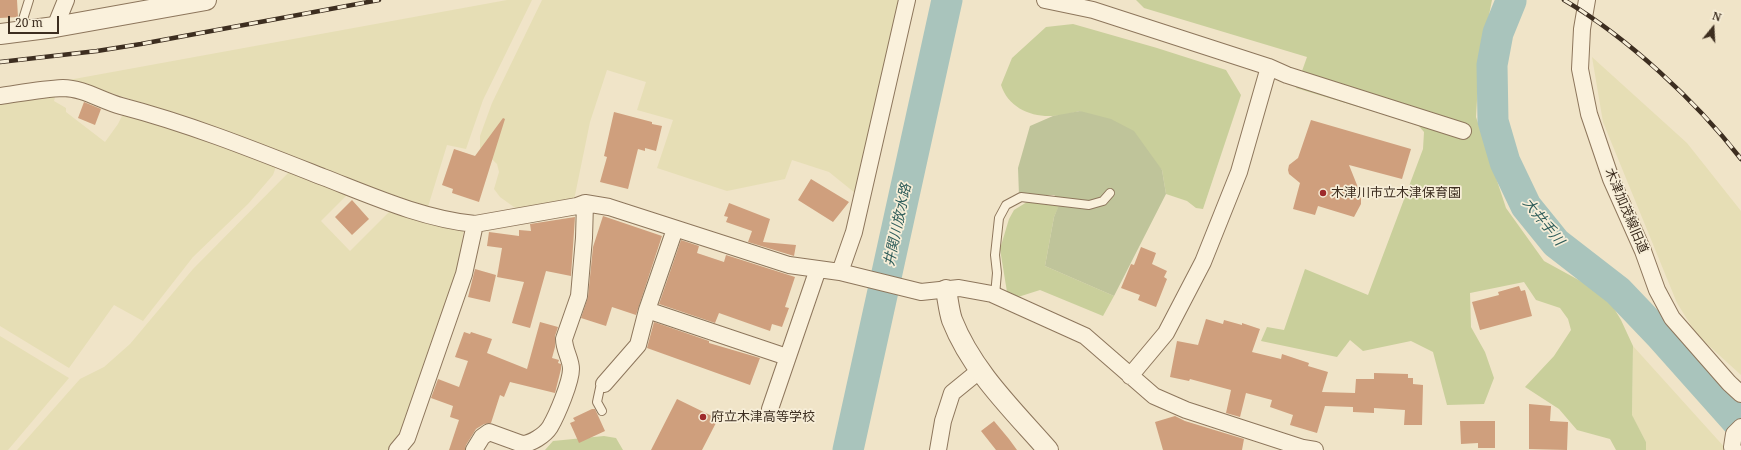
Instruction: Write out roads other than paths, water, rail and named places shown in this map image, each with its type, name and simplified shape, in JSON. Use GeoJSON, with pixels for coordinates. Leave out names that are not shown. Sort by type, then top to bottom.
{"type":"FeatureCollection","features":[{"type":"Feature","properties":{"kind":"street"},"geometry":{"type":"LineString","coordinates":[[55,27],[66,0]]}},
{"type":"Feature","properties":{"kind":"street"},"geometry":{"type":"LineString","coordinates":[[9,34],[55,27],[186,2],[206,0]]}},
{"type":"Feature","properties":{"kind":"street"},"geometry":{"type":"LineString","coordinates":[[840,272],[854,232],[907,0]]}},
{"type":"Feature","properties":{"kind":"street"},"geometry":{"type":"LineString","coordinates":[[1045,0],[1093,10],[1269,67],[1287,75],[1463,131]]}},
{"type":"Feature","properties":{"kind":"street","name":"木津加茂線旧道"},"geometry":{"type":"LineString","coordinates":[[1587,0],[1582,29],[1580,69],[1589,114],[1611,179],[1644,250],[1657,290],[1672,318],[1729,383],[1741,394]]}},
{"type":"Feature","properties":{"kind":"street"},"geometry":{"type":"LineString","coordinates":[[1130,376],[1166,333],[1203,262],[1239,172],[1269,67]]}},
{"type":"Feature","properties":{"kind":"street"},"geometry":{"type":"LineString","coordinates":[[0,96],[64,88],[78,91],[109,103],[148,113],[196,129],[382,200],[455,222],[476,224],[585,203],[609,207],[789,265],[840,272],[906,290],[921,292],[966,289],[995,295],[1085,336],[1154,396],[1186,410],[1304,448],[1315,450]]}},
{"type":"Feature","properties":{"kind":"street"},"geometry":{"type":"LineString","coordinates":[[474,450],[482,437],[489,432],[522,444],[528,444],[544,433],[549,427],[568,385],[571,367],[564,345],[564,340],[579,296],[584,238],[585,203]]}},
{"type":"Feature","properties":{"kind":"street"},"geometry":{"type":"LineString","coordinates":[[398,450],[407,438],[464,274],[476,224]]}},
{"type":"Feature","properties":{"kind":"street"},"geometry":{"type":"LineString","coordinates":[[604,384],[638,346],[647,310],[675,229]]}},
{"type":"Feature","properties":{"kind":"street"},"geometry":{"type":"LineString","coordinates":[[770,409],[818,269]]}},
{"type":"Feature","properties":{"kind":"street"},"geometry":{"type":"LineString","coordinates":[[946,290],[951,319],[979,372],[1048,450]]}},
{"type":"Feature","properties":{"kind":"street"},"geometry":{"type":"LineString","coordinates":[[647,310],[787,357]]}},
{"type":"Feature","properties":{"kind":"street"},"geometry":{"type":"LineString","coordinates":[[938,450],[943,421],[952,393],[979,372]]}},
{"type":"Feature","properties":{"kind":"street"},"geometry":{"type":"LineString","coordinates":[[1734,450],[1732,447],[1738,430]]}},
{"type":"Feature","properties":{"kind":"lane"},"geometry":{"type":"LineString","coordinates":[[9,34],[29,0]]}},
{"type":"Feature","properties":{"kind":"lane"},"geometry":{"type":"LineString","coordinates":[[995,295],[997,273],[995,255],[998,218],[1006,205],[1021,197],[1089,205],[1103,202],[1110,193]]}},
{"type":"Feature","properties":{"kind":"lane"},"geometry":{"type":"LineString","coordinates":[[602,411],[597,402],[600,388],[604,384]]}},
{"type":"Feature","properties":{"kind":"waterway","name":"井関川放水路"},"geometry":{"type":"LineString","coordinates":[[848,450],[947,0]]}},
{"type":"Feature","properties":{"kind":"waterway","name":"大井手川"},"geometry":{"type":"LineString","coordinates":[[1511,1],[1498,33],[1492,65],[1493,121],[1505,162],[1526,206],[1556,243],[1618,291],[1659,334],[1741,426]]}},
{"type":"Feature","properties":{"kind":"railway"},"geometry":{"type":"LineString","coordinates":[[0,62],[97,51],[141,44],[379,0]]}},
{"type":"Feature","properties":{"kind":"railway"},"geometry":{"type":"LineString","coordinates":[[1564,0],[1588,15],[1636,51],[1682,93],[1723,137],[1741,159]]}},
{"type":"Feature","properties":{"kind":"place","name":"木津川市立木津保育園"},"geometry":{"type":"Point","coordinates":[1323,193]}},
{"type":"Feature","properties":{"kind":"place","name":"府立木津高等学校"},"geometry":{"type":"Point","coordinates":[703,417]}}]}
